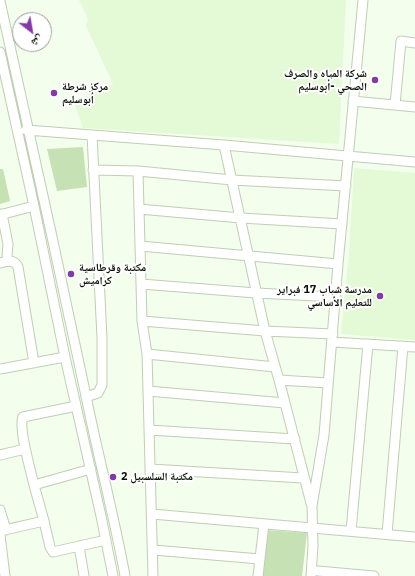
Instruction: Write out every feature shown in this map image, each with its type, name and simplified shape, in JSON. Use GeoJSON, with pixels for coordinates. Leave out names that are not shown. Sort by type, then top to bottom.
{"type":"FeatureCollection","features":[{"type":"Feature","properties":{"kind":"street"},"geometry":{"type":"LineString","coordinates":[[363,0],[338,264],[324,435],[312,506],[313,546],[316,574],[374,576]]}},
{"type":"Feature","properties":{"kind":"street"},"geometry":{"type":"LineString","coordinates":[[0,1],[30,130],[86,397],[114,519],[124,576]]}},
{"type":"Feature","properties":{"kind":"street"},"geometry":{"type":"LineString","coordinates":[[395,105],[401,42],[415,43]]}},
{"type":"Feature","properties":{"kind":"street"},"geometry":{"type":"LineString","coordinates":[[0,52],[113,576]]}},
{"type":"Feature","properties":{"kind":"street"},"geometry":{"type":"LineString","coordinates":[[353,101],[415,107]]}},
{"type":"Feature","properties":{"kind":"street"},"geometry":{"type":"LineString","coordinates":[[16,129],[415,162]]}},
{"type":"Feature","properties":{"kind":"street"},"geometry":{"type":"LineString","coordinates":[[86,397],[98,393],[102,386],[102,338],[92,135]]}},
{"type":"Feature","properties":{"kind":"street"},"geometry":{"type":"LineString","coordinates":[[224,145],[241,218],[247,255],[265,331],[295,439],[303,478],[312,506]]}},
{"type":"Feature","properties":{"kind":"street"},"geometry":{"type":"LineString","coordinates":[[94,170],[138,171],[232,180],[346,186]]}},
{"type":"Feature","properties":{"kind":"street"},"geometry":{"type":"LineString","coordinates":[[138,171],[142,321],[147,354],[153,576]]}},
{"type":"Feature","properties":{"kind":"street"},"geometry":{"type":"LineString","coordinates":[[34,206],[1,214],[8,244],[7,256],[4,262],[16,263],[18,267],[34,363]]}},
{"type":"Feature","properties":{"kind":"street"},"geometry":{"type":"LineString","coordinates":[[139,209],[241,218],[342,224]]}},
{"type":"Feature","properties":{"kind":"street"},"geometry":{"type":"LineString","coordinates":[[140,246],[338,264]]}},
{"type":"Feature","properties":{"kind":"street"},"geometry":{"type":"LineString","coordinates":[[46,266],[58,263]]}},
{"type":"Feature","properties":{"kind":"street"},"geometry":{"type":"LineString","coordinates":[[141,284],[256,293],[336,297]]}},
{"type":"Feature","properties":{"kind":"street"},"geometry":{"type":"LineString","coordinates":[[142,321],[265,331],[332,338],[368,344],[415,347]]}},
{"type":"Feature","properties":{"kind":"street"},"geometry":{"type":"LineString","coordinates":[[352,531],[368,344]]}},
{"type":"Feature","properties":{"kind":"street"},"geometry":{"type":"LineString","coordinates":[[387,534],[403,346]]}},
{"type":"Feature","properties":{"kind":"street"},"geometry":{"type":"LineString","coordinates":[[147,354],[275,367]]}},
{"type":"Feature","properties":{"kind":"street"},"geometry":{"type":"LineString","coordinates":[[0,369],[65,357]]}},
{"type":"Feature","properties":{"kind":"street"},"geometry":{"type":"LineString","coordinates":[[279,380],[328,383]]}},
{"type":"Feature","properties":{"kind":"street"},"geometry":{"type":"LineString","coordinates":[[148,391],[285,403]]}},
{"type":"Feature","properties":{"kind":"street"},"geometry":{"type":"LineString","coordinates":[[76,406],[23,417],[21,422],[25,449],[50,547],[53,552],[106,540]]}},
{"type":"Feature","properties":{"kind":"street"},"geometry":{"type":"LineString","coordinates":[[149,430],[295,439]]}},
{"type":"Feature","properties":{"kind":"street"},"geometry":{"type":"LineString","coordinates":[[0,455],[25,449]]}},
{"type":"Feature","properties":{"kind":"street"},"geometry":{"type":"LineString","coordinates":[[34,485],[91,469]]}},
{"type":"Feature","properties":{"kind":"street"},"geometry":{"type":"LineString","coordinates":[[150,469],[303,478]]}},
{"type":"Feature","properties":{"kind":"street"},"geometry":{"type":"LineString","coordinates":[[0,510],[5,576]]}},
{"type":"Feature","properties":{"kind":"street"},"geometry":{"type":"LineString","coordinates":[[152,514],[415,537]]}},
{"type":"Feature","properties":{"kind":"street"},"geometry":{"type":"LineString","coordinates":[[2,532],[44,521]]}},
{"type":"Feature","properties":{"kind":"street"},"geometry":{"type":"LineString","coordinates":[[258,576],[264,524]]}},
{"type":"Feature","properties":{"kind":"street"},"geometry":{"type":"LineString","coordinates":[[80,546],[84,576]]}},
{"type":"Feature","properties":{"kind":"street"},"geometry":{"type":"LineString","coordinates":[[153,550],[260,558]]}},
{"type":"Feature","properties":{"kind":"shaded area"},"geometry":{"type":"Polygon","coordinates":[[[79,0],[346,0],[339,144],[83,128],[74,102],[113,84],[86,26],[88,19],[79,0]]]}},
{"type":"Feature","properties":{"kind":"shaded area"},"geometry":{"type":"Polygon","coordinates":[[[83,147],[87,187],[57,191],[47,149],[83,147]]]}},
{"type":"Feature","properties":{"kind":"shaded area"},"geometry":{"type":"Polygon","coordinates":[[[354,168],[415,173],[415,340],[341,334],[349,253],[354,168]]]}},
{"type":"Feature","properties":{"kind":"shaded area"},"geometry":{"type":"Polygon","coordinates":[[[0,169],[3,169],[10,201],[0,204],[0,169]]]}},
{"type":"Feature","properties":{"kind":"shaded area"},"geometry":{"type":"Polygon","coordinates":[[[266,530],[307,533],[302,576],[262,576],[266,530]]]}},
{"type":"Feature","properties":{"kind":"place","name":"شركة المياه والصرف الصحي -أبوسليم"},"geometry":{"type":"Point","coordinates":[375,80]}},
{"type":"Feature","properties":{"kind":"place","name":"مركز شرطة أبوسليم"},"geometry":{"type":"Point","coordinates":[54,93]}},
{"type":"Feature","properties":{"kind":"place","name":"مكتبة وقرطاسية كراميش"},"geometry":{"type":"Point","coordinates":[71,274]}},
{"type":"Feature","properties":{"kind":"place","name":"مدرسة شباب 17 فبراير للتعليم الأساسي"},"geometry":{"type":"Point","coordinates":[380,296]}},
{"type":"Feature","properties":{"kind":"place","name":"مكتبة السلسبيل 2"},"geometry":{"type":"Point","coordinates":[113,477]}}]}
